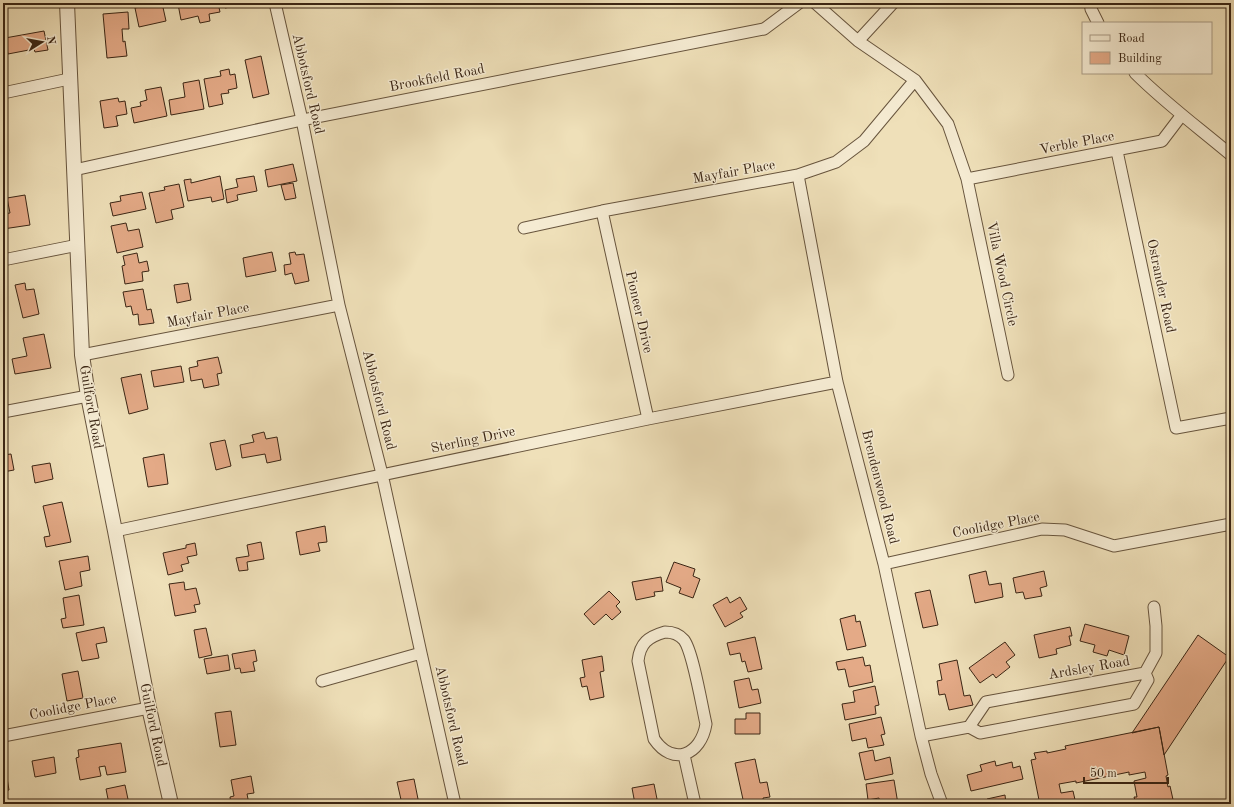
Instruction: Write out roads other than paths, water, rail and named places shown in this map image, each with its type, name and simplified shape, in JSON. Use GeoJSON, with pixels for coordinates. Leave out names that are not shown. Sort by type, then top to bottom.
{"type":"FeatureCollection","features":[{"type":"Feature","properties":{"kind":"street","name":"Guilford Road"},"geometry":{"type":"LineString","coordinates":[[67,3],[69,79],[82,355],[88,396],[149,708],[171,804]]}},
{"type":"Feature","properties":{"kind":"street","name":"Abbotsford Road"},"geometry":{"type":"LineString","coordinates":[[275,3],[302,120],[339,305],[382,474],[456,804]]}},
{"type":"Feature","properties":{"kind":"street","name":"Brookfield Road"},"geometry":{"type":"LineString","coordinates":[[74,170],[302,120],[764,29],[799,3]]}},
{"type":"Feature","properties":{"kind":"street"},"geometry":{"type":"LineString","coordinates":[[815,3],[858,41],[915,80],[948,124],[967,179]]}},
{"type":"Feature","properties":{"kind":"street"},"geometry":{"type":"LineString","coordinates":[[858,41],[893,3]]}},
{"type":"Feature","properties":{"kind":"street"},"geometry":{"type":"LineString","coordinates":[[1090,3],[1091,9],[1098,22]]}},
{"type":"Feature","properties":{"kind":"street"},"geometry":{"type":"LineString","coordinates":[[1137,74],[1181,116],[1231,155]]}},
{"type":"Feature","properties":{"kind":"street"},"geometry":{"type":"LineString","coordinates":[[3,93],[69,79]]}},
{"type":"Feature","properties":{"kind":"street","name":"Mayfair Place"},"geometry":{"type":"LineString","coordinates":[[524,228],[602,211],[798,175],[836,162],[864,141],[915,80]]}},
{"type":"Feature","properties":{"kind":"street","name":"Verble Place"},"geometry":{"type":"LineString","coordinates":[[967,179],[1117,151],[1162,141],[1181,116]]}},
{"type":"Feature","properties":{"kind":"street","name":"Ostrander Road"},"geometry":{"type":"LineString","coordinates":[[1117,151],[1176,428],[1231,418]]}},
{"type":"Feature","properties":{"kind":"street","name":"Brendenwood Road"},"geometry":{"type":"LineString","coordinates":[[798,175],[837,382],[884,564],[921,736],[931,774],[942,804]]}},
{"type":"Feature","properties":{"kind":"street","name":"Villa Wood Circle"},"geometry":{"type":"LineString","coordinates":[[967,179],[1008,376]]}},
{"type":"Feature","properties":{"kind":"street","name":"Pioneer Drive"},"geometry":{"type":"LineString","coordinates":[[602,211],[648,419]]}},
{"type":"Feature","properties":{"kind":"street"},"geometry":{"type":"LineString","coordinates":[[3,260],[78,245]]}},
{"type":"Feature","properties":{"kind":"street","name":"Mayfair Place"},"geometry":{"type":"LineString","coordinates":[[82,355],[339,305]]}},
{"type":"Feature","properties":{"kind":"street","name":"Sterling Drive"},"geometry":{"type":"LineString","coordinates":[[115,531],[648,419],[837,382]]}},
{"type":"Feature","properties":{"kind":"street"},"geometry":{"type":"LineString","coordinates":[[3,412],[88,396]]}},
{"type":"Feature","properties":{"kind":"street","name":"Coolidge Place"},"geometry":{"type":"LineString","coordinates":[[884,564],[1042,529],[1065,530],[1114,546],[1231,524]]}},
{"type":"Feature","properties":{"kind":"street"},"geometry":{"type":"LineString","coordinates":[[1145,673],[1156,653],[1154,607]]}},
{"type":"Feature","properties":{"kind":"street"},"geometry":{"type":"LineString","coordinates":[[665,632],[672,632],[679,636],[689,648],[706,724],[701,740],[690,752],[684,755],[670,754],[666,752],[654,739],[638,661],[639,652],[646,640],[652,636],[665,632]]}},
{"type":"Feature","properties":{"kind":"street"},"geometry":{"type":"LineString","coordinates":[[322,681],[421,653]]}},
{"type":"Feature","properties":{"kind":"street","name":"Ardsley Road"},"geometry":{"type":"LineString","coordinates":[[921,736],[969,727],[980,732],[1134,704],[1148,680],[1145,673],[986,702],[969,727]]}},
{"type":"Feature","properties":{"kind":"street","name":"Coolidge Place"},"geometry":{"type":"LineString","coordinates":[[3,736],[149,708]]}},
{"type":"Feature","properties":{"kind":"street"},"geometry":{"type":"LineString","coordinates":[[684,755],[695,804]]}}]}
